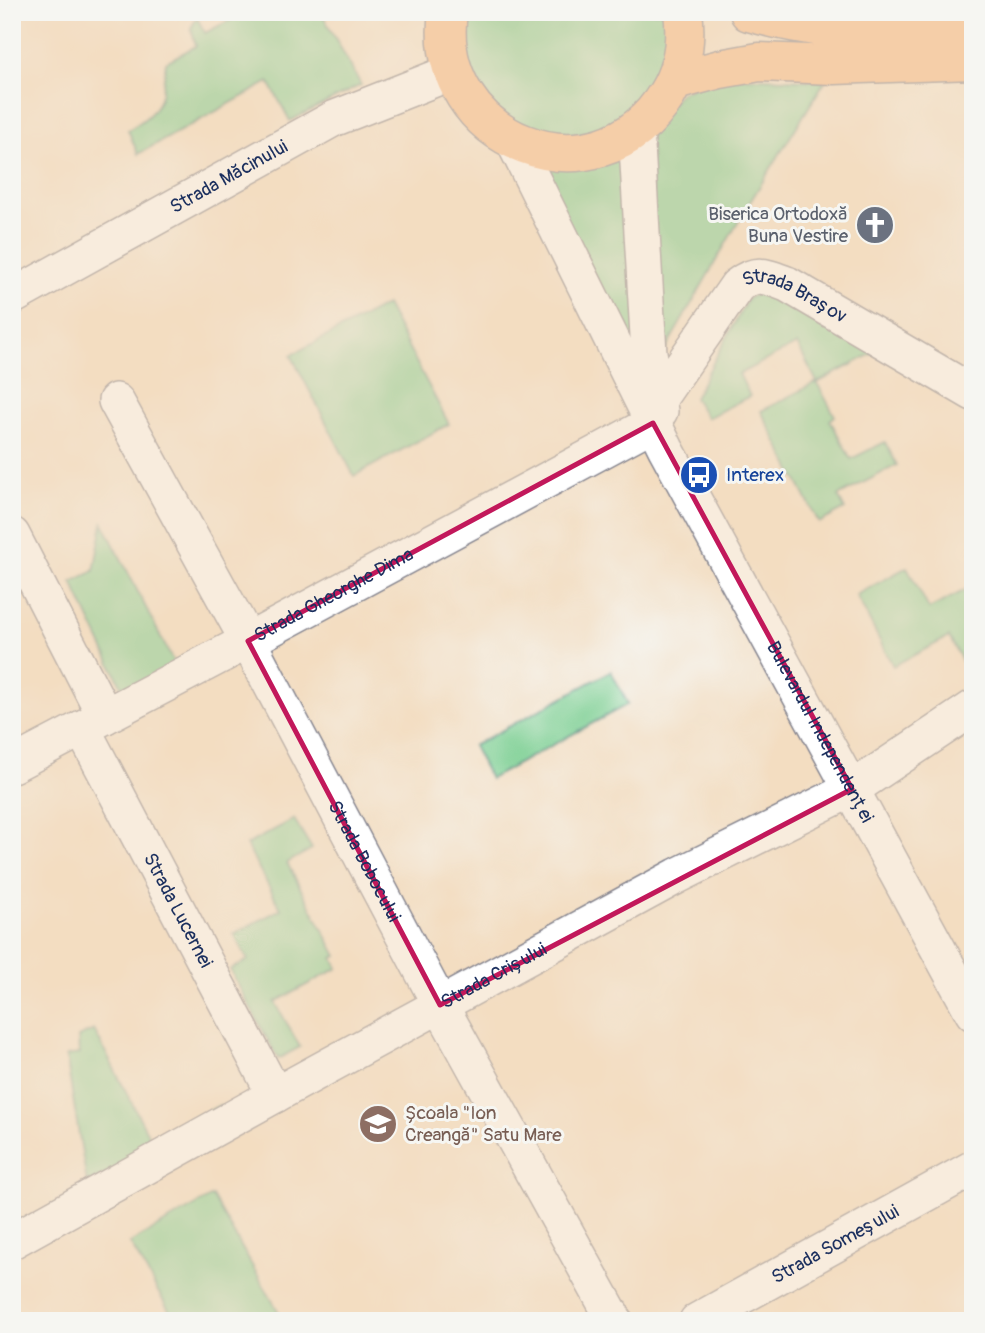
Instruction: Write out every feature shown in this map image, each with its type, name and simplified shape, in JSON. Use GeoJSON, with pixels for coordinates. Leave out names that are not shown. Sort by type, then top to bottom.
{"type":"FeatureCollection","features":[{"type":"Feature","properties":{"kind":"main road","name":"Bulevardul Independenței"},"geometry":{"type":"LineString","coordinates":[[448,12],[446,39],[452,72],[460,89],[482,119],[513,140],[549,151],[586,151],[604,146],[636,129],[659,107],[675,81],[683,56],[683,12]]}},
{"type":"Feature","properties":{"kind":"main road"},"geometry":{"type":"LineString","coordinates":[[749,12],[832,30],[942,33],[973,31]]}},
{"type":"Feature","properties":{"kind":"main road"},"geometry":{"type":"LineString","coordinates":[[675,81],[759,62],[834,65],[973,60]]}},
{"type":"Feature","properties":{"kind":"street","name":"Strada Măcinului"},"geometry":{"type":"LineString","coordinates":[[12,297],[333,119],[452,72]]}},
{"type":"Feature","properties":{"kind":"street","name":"Bulevardul Independenței"},"geometry":{"type":"LineString","coordinates":[[636,129],[648,341],[659,424]]}},
{"type":"Feature","properties":{"kind":"street","name":"Bulevardul Independenței"},"geometry":{"type":"LineString","coordinates":[[513,140],[659,424],[973,1013]]}},
{"type":"Feature","properties":{"kind":"street","name":"Strada Brașov"},"geometry":{"type":"LineString","coordinates":[[659,424],[737,286],[749,277],[766,276],[787,284],[973,393]]}},
{"type":"Feature","properties":{"kind":"street","name":"Strada Bobocului"},"geometry":{"type":"LineString","coordinates":[[116,401],[248,642],[440,1005],[615,1321]]}},
{"type":"Feature","properties":{"kind":"street","name":"Strada Gheorghe Dima"},"geometry":{"type":"LineString","coordinates":[[12,765],[659,424]]}},
{"type":"Feature","properties":{"kind":"street","name":"Strada Lucernei"},"geometry":{"type":"LineString","coordinates":[[12,535],[93,722],[275,1095]]}},
{"type":"Feature","properties":{"kind":"street","name":"Strada Crișului"},"geometry":{"type":"LineString","coordinates":[[12,1241],[677,876],[852,789],[973,708]]}},
{"type":"Feature","properties":{"kind":"street","name":"Strada Someșului"},"geometry":{"type":"LineString","coordinates":[[697,1321],[973,1168]]}},
{"type":"Feature","properties":{"kind":"highlighted area"},"geometry":{"type":"Polygon","coordinates":[[[653,423],[852,789],[440,1005],[248,641],[653,423]]]}},
{"type":"Feature","properties":{"kind":"green space"},"geometry":{"type":"Polygon","coordinates":[[[246,12],[321,12],[361,85],[290,121],[269,82],[138,154],[128,130],[148,116],[158,103],[166,62],[196,46],[191,28],[197,18],[205,33],[246,12]]]}},
{"type":"Feature","properties":{"kind":"green space"},"geometry":{"type":"Polygon","coordinates":[[[448,12],[683,12],[636,129],[513,140],[446,28],[448,12]]]}},
{"type":"Feature","properties":{"kind":"green space"},"geometry":{"type":"Polygon","coordinates":[[[720,76],[825,81],[745,210],[657,364],[649,126],[681,92],[720,76]]]}},
{"type":"Feature","properties":{"kind":"green space"},"geometry":{"type":"Polygon","coordinates":[[[632,137],[654,407],[555,212],[544,159],[632,137]]]}},
{"type":"Feature","properties":{"kind":"green space"},"geometry":{"type":"Polygon","coordinates":[[[772,286],[881,349],[817,383],[835,416],[830,420],[851,459],[885,442],[897,465],[838,496],[845,509],[819,523],[761,411],[817,382],[797,344],[739,374],[750,396],[707,418],[694,398],[748,298],[772,286]]]}},
{"type":"Feature","properties":{"kind":"green space"},"geometry":{"type":"Polygon","coordinates":[[[386,305],[449,424],[354,476],[291,355],[386,305]]]}},
{"type":"Feature","properties":{"kind":"green space"},"geometry":{"type":"Polygon","coordinates":[[[103,523],[176,667],[125,694],[72,582],[94,571],[103,523]]]}},
{"type":"Feature","properties":{"kind":"green space"},"geometry":{"type":"Polygon","coordinates":[[[907,567],[929,609],[973,586],[973,673],[970,675],[949,637],[893,666],[856,595],[907,567]]]}},
{"type":"Feature","properties":{"kind":"green space"},"geometry":{"type":"Polygon","coordinates":[[[611,671],[628,704],[490,779],[473,746],[611,671]]]}},
{"type":"Feature","properties":{"kind":"green space"},"geometry":{"type":"Polygon","coordinates":[[[294,819],[312,849],[287,863],[337,956],[333,958],[338,968],[275,1002],[300,1047],[278,1059],[230,970],[248,960],[234,934],[281,909],[246,845],[294,819]]]}},
{"type":"Feature","properties":{"kind":"green space"},"geometry":{"type":"Polygon","coordinates":[[[94,1030],[151,1140],[220,1105],[229,1121],[87,1183],[66,1056],[79,1054],[78,1037],[94,1030]]]}},
{"type":"Feature","properties":{"kind":"green space"},"geometry":{"type":"Polygon","coordinates":[[[212,1196],[284,1321],[175,1321],[130,1243],[212,1196]]]}},
{"type":"Feature","properties":{"kind":"place","name":"Biserica Ortodoxă Buna Vestire"},"geometry":{"type":"Point","coordinates":[875,225]}},
{"type":"Feature","properties":{"kind":"place","name":"Interex"},"geometry":{"type":"Point","coordinates":[699,475]}},
{"type":"Feature","properties":{"kind":"place","name":"Școala \"Ion Creangă\" Satu Mare"},"geometry":{"type":"Point","coordinates":[378,1124]}}]}
